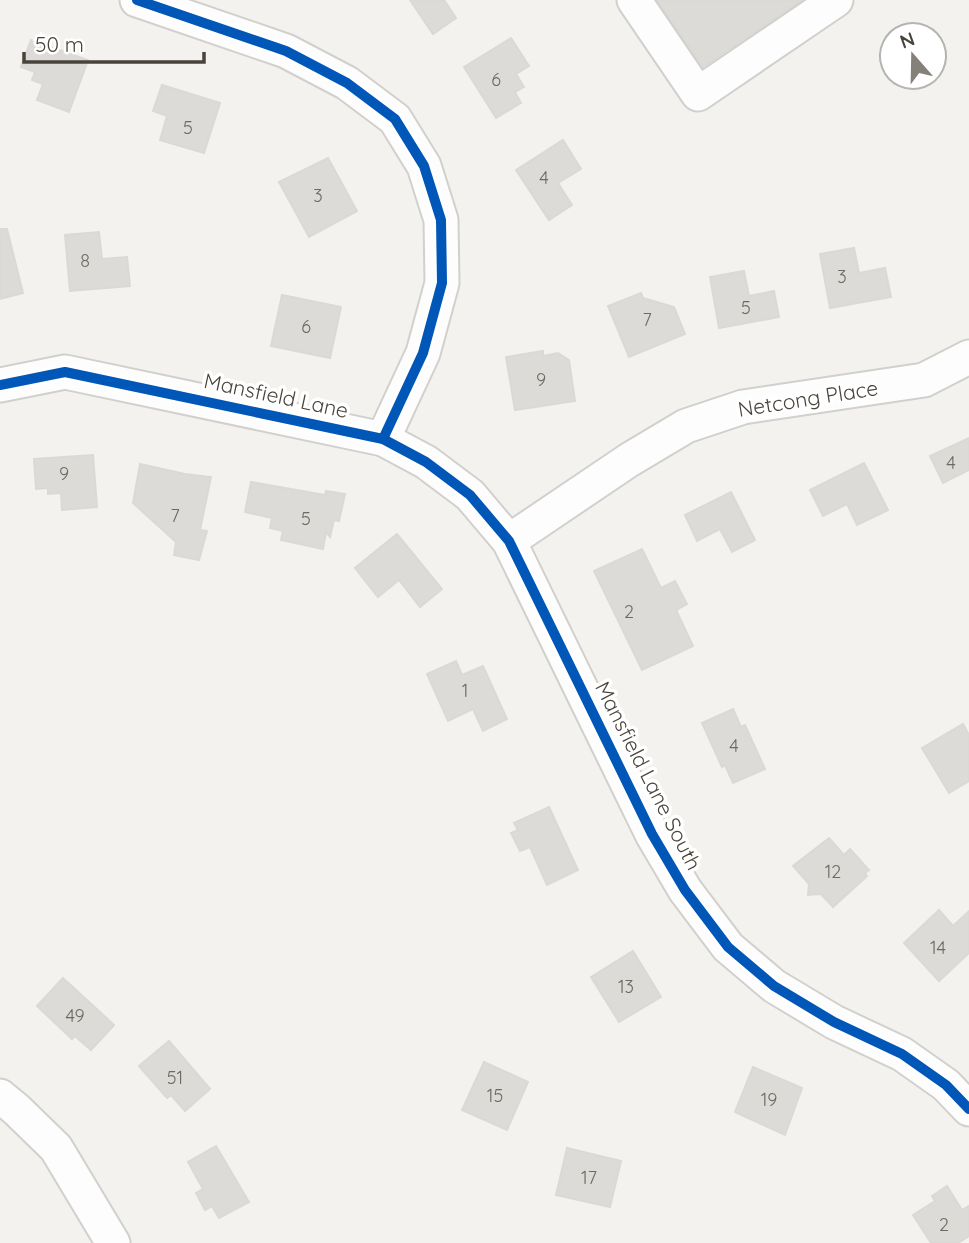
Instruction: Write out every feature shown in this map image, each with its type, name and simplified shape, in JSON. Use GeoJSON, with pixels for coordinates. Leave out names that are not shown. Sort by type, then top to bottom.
{"type":"FeatureCollection","features":[{"type":"Feature","properties":{"kind":"street"},"geometry":{"type":"LineString","coordinates":[[137,0],[286,51],[347,83],[395,119],[424,166],[441,219],[442,283],[423,353],[383,439]]}},
{"type":"Feature","properties":{"kind":"street"},"geometry":{"type":"LineString","coordinates":[[634,0],[698,94],[836,0]]}},
{"type":"Feature","properties":{"kind":"street","name":"Netcong Place"},"geometry":{"type":"LineString","coordinates":[[509,541],[629,460],[686,426],[744,407],[923,380],[969,357]]}},
{"type":"Feature","properties":{"kind":"street","name":"Mansfield Lane"},"geometry":{"type":"LineString","coordinates":[[0,385],[65,372],[383,439],[426,462],[470,495],[509,541]]}},
{"type":"Feature","properties":{"kind":"street","name":"Mansfield Lane South"},"geometry":{"type":"LineString","coordinates":[[509,541],[652,834],[685,890],[728,947],[774,986],[834,1022],[902,1054],[946,1085],[969,1109]]}},
{"type":"Feature","properties":{"kind":"street"},"geometry":{"type":"LineString","coordinates":[[0,1096],[56,1147],[113,1243]]}},
{"type":"Feature","properties":{"kind":"building"},"geometry":{"type":"Polygon","coordinates":[[[410,0],[444,0],[456,18],[433,34],[410,0]]]}},
{"type":"Feature","properties":{"kind":"building"},"geometry":{"type":"Polygon","coordinates":[[[657,0],[802,0],[703,67],[657,0]]]}},
{"type":"Feature","properties":{"kind":"building"},"geometry":{"type":"Polygon","coordinates":[[[511,38],[529,66],[516,74],[524,87],[515,92],[521,103],[496,118],[464,67],[511,38]]]}},
{"type":"Feature","properties":{"kind":"building"},"geometry":{"type":"Polygon","coordinates":[[[31,40],[88,60],[69,112],[37,100],[43,84],[32,80],[35,72],[21,67],[31,40]]]}},
{"type":"Feature","properties":{"kind":"building"},"geometry":{"type":"Polygon","coordinates":[[[162,85],[220,103],[204,153],[160,140],[167,116],[153,111],[162,85]]]}},
{"type":"Feature","properties":{"kind":"building"},"geometry":{"type":"Polygon","coordinates":[[[563,140],[581,169],[558,183],[572,205],[549,220],[516,170],[563,140]]]}},
{"type":"Feature","properties":{"kind":"building"},"geometry":{"type":"Polygon","coordinates":[[[328,158],[357,211],[309,237],[279,182],[328,158]]]}},
{"type":"Feature","properties":{"kind":"building"},"geometry":{"type":"Polygon","coordinates":[[[0,229],[7,229],[23,293],[0,299],[0,229]]]}},
{"type":"Feature","properties":{"kind":"building"},"geometry":{"type":"Polygon","coordinates":[[[99,232],[102,259],[127,257],[130,286],[70,291],[65,235],[99,232]]]}},
{"type":"Feature","properties":{"kind":"building"},"geometry":{"type":"Polygon","coordinates":[[[854,248],[859,273],[885,268],[891,297],[830,308],[820,254],[854,248]]]}},
{"type":"Feature","properties":{"kind":"building"},"geometry":{"type":"Polygon","coordinates":[[[744,271],[749,296],[774,291],[779,317],[719,328],[710,277],[744,271]]]}},
{"type":"Feature","properties":{"kind":"building"},"geometry":{"type":"Polygon","coordinates":[[[641,293],[643,298],[674,307],[685,334],[629,357],[608,306],[641,293]]]}},
{"type":"Feature","properties":{"kind":"building"},"geometry":{"type":"Polygon","coordinates":[[[282,295],[341,307],[330,358],[271,346],[282,295]]]}},
{"type":"Feature","properties":{"kind":"building"},"geometry":{"type":"Polygon","coordinates":[[[543,351],[543,356],[558,353],[569,360],[575,401],[515,410],[506,357],[543,351]]]}},
{"type":"Feature","properties":{"kind":"building"},"geometry":{"type":"Polygon","coordinates":[[[969,438],[969,470],[943,483],[930,456],[969,438]]]}},
{"type":"Feature","properties":{"kind":"building"},"geometry":{"type":"Polygon","coordinates":[[[93,455],[97,507],[62,510],[61,493],[48,494],[48,488],[36,489],[34,459],[93,455]]]}},
{"type":"Feature","properties":{"kind":"building"},"geometry":{"type":"Polygon","coordinates":[[[864,463],[888,510],[857,525],[847,504],[823,516],[810,490],[864,463]]]}},
{"type":"Feature","properties":{"kind":"building"},"geometry":{"type":"Polygon","coordinates":[[[140,464],[211,477],[200,530],[207,531],[199,560],[174,555],[176,542],[133,503],[140,464]]]}},
{"type":"Feature","properties":{"kind":"building"},"geometry":{"type":"Polygon","coordinates":[[[251,482],[325,495],[326,491],[345,494],[339,521],[334,520],[330,537],[326,532],[323,549],[281,540],[283,531],[270,528],[272,518],[245,512],[251,482]]]}},
{"type":"Feature","properties":{"kind":"building"},"geometry":{"type":"Polygon","coordinates":[[[731,492],[755,540],[732,552],[720,529],[697,541],[685,515],[731,492]]]}},
{"type":"Feature","properties":{"kind":"building"},"geometry":{"type":"Polygon","coordinates":[[[397,534],[442,589],[420,607],[399,580],[378,597],[355,568],[397,534]]]}},
{"type":"Feature","properties":{"kind":"building"},"geometry":{"type":"Polygon","coordinates":[[[642,549],[661,588],[675,581],[687,604],[676,610],[693,646],[642,670],[594,571],[642,549]]]}},
{"type":"Feature","properties":{"kind":"building"},"geometry":{"type":"Polygon","coordinates":[[[456,661],[462,675],[483,666],[507,719],[483,731],[473,709],[448,721],[427,674],[456,661]]]}},
{"type":"Feature","properties":{"kind":"building"},"geometry":{"type":"Polygon","coordinates":[[[733,709],[741,727],[745,725],[765,769],[733,783],[725,765],[722,767],[702,723],[733,709]]]}},
{"type":"Feature","properties":{"kind":"building"},"geometry":{"type":"Polygon","coordinates":[[[963,724],[969,735],[969,781],[949,793],[922,748],[963,724]]]}},
{"type":"Feature","properties":{"kind":"building"},"geometry":{"type":"Polygon","coordinates":[[[549,807],[578,870],[547,885],[530,847],[520,851],[511,833],[518,830],[514,823],[549,807]]]}},
{"type":"Feature","properties":{"kind":"building"},"geometry":{"type":"Polygon","coordinates":[[[829,838],[844,855],[850,849],[869,870],[865,873],[867,876],[833,907],[821,894],[808,895],[809,884],[793,866],[829,838]]]}},
{"type":"Feature","properties":{"kind":"building"},"geometry":{"type":"Polygon","coordinates":[[[939,910],[953,926],[969,911],[969,953],[939,981],[904,943],[939,910]]]}},
{"type":"Feature","properties":{"kind":"building"},"geometry":{"type":"Polygon","coordinates":[[[633,951],[661,997],[619,1022],[591,977],[633,951]]]}},
{"type":"Feature","properties":{"kind":"building"},"geometry":{"type":"Polygon","coordinates":[[[63,978],[114,1025],[91,1050],[75,1036],[72,1039],[37,1006],[63,978]]]}},
{"type":"Feature","properties":{"kind":"building"},"geometry":{"type":"Polygon","coordinates":[[[169,1041],[210,1089],[185,1111],[171,1095],[167,1098],[139,1066],[169,1041]]]}},
{"type":"Feature","properties":{"kind":"building"},"geometry":{"type":"Polygon","coordinates":[[[484,1062],[528,1082],[507,1130],[462,1110],[484,1062]]]}},
{"type":"Feature","properties":{"kind":"building"},"geometry":{"type":"Polygon","coordinates":[[[753,1067],[802,1088],[785,1135],[735,1112],[753,1067]]]}},
{"type":"Feature","properties":{"kind":"building"},"geometry":{"type":"Polygon","coordinates":[[[216,1146],[249,1202],[219,1218],[212,1206],[205,1210],[196,1193],[203,1189],[188,1162],[216,1146]]]}},
{"type":"Feature","properties":{"kind":"building"},"geometry":{"type":"Polygon","coordinates":[[[567,1148],[621,1161],[610,1207],[556,1195],[567,1148]]]}},
{"type":"Feature","properties":{"kind":"building"},"geometry":{"type":"Polygon","coordinates":[[[947,1186],[962,1210],[969,1206],[969,1236],[958,1243],[931,1243],[913,1215],[935,1201],[932,1196],[947,1186]]]}},
{"type":"Feature","properties":{"kind":"cycle path"},"geometry":{"type":"LineString","coordinates":[[137,0],[286,51],[347,83],[395,119],[424,166],[441,220],[442,283],[423,353],[383,439]]}},
{"type":"Feature","properties":{"kind":"cycle path"},"geometry":{"type":"LineString","coordinates":[[0,385],[65,372],[383,439],[426,462],[470,495],[509,541],[652,834],[685,890],[728,947],[774,986],[834,1022],[902,1054],[946,1085],[969,1109]]}}]}
